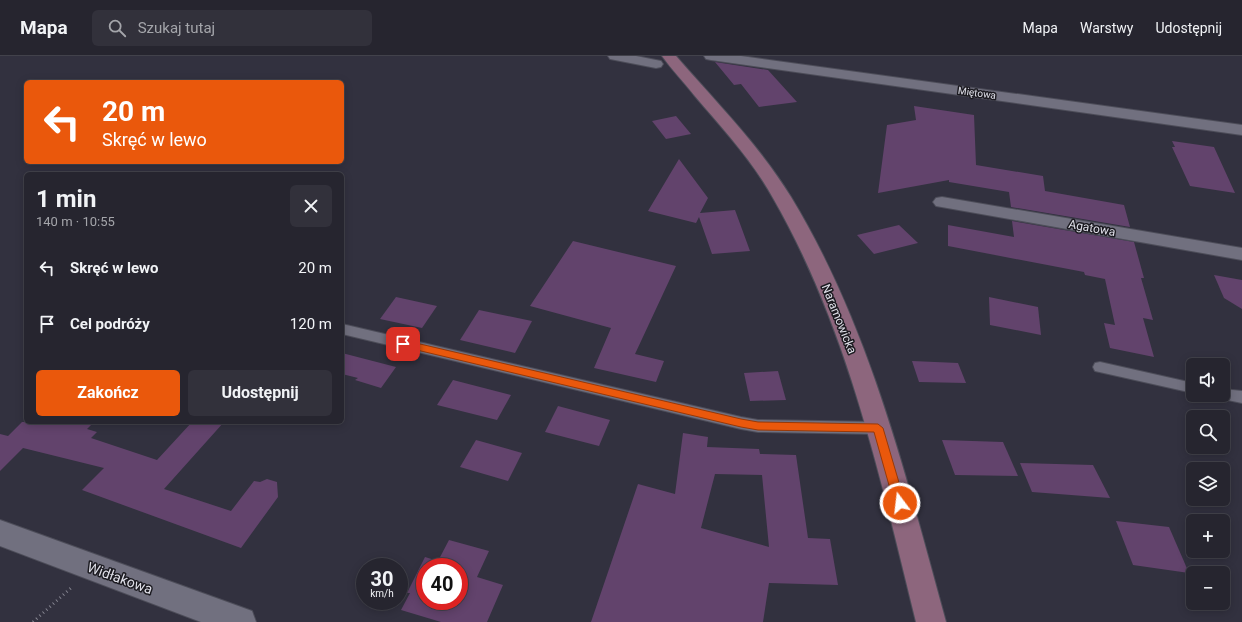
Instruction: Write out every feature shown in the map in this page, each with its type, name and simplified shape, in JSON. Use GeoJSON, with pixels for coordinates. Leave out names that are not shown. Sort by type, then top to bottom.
{"type":"FeatureCollection","features":[{"type":"Feature","properties":{"kind":"street"},"geometry":{"type":"LineString","coordinates":[[615,56],[662,60]]}},
{"type":"Feature","properties":{"kind":"street","name":"Miętowa"},"geometry":{"type":"LineString","coordinates":[[712,56],[1238,129]]}},
{"type":"Feature","properties":{"kind":"street","name":"Naramowicka"},"geometry":{"type":"LineString","coordinates":[[662,60],[730,126],[758,162],[794,219],[842,322],[865,384],[931,622]]}},
{"type":"Feature","properties":{"kind":"street"},"geometry":{"type":"LineString","coordinates":[[1238,129],[1242,145]]}},
{"type":"Feature","properties":{"kind":"street","name":"Agatowa"},"geometry":{"type":"LineString","coordinates":[[942,202],[1242,254]]}},
{"type":"Feature","properties":{"kind":"street","name":"Widłakowa"},"geometry":{"type":"LineString","coordinates":[[0,533],[241,622]]}},
{"type":"Feature","properties":{"kind":"lane"},"geometry":{"type":"LineString","coordinates":[[344,329],[741,423],[758,426],[878,428]]}},
{"type":"Feature","properties":{"kind":"lane"},"geometry":{"type":"LineString","coordinates":[[1100,367],[1186,386]]}},
{"type":"Feature","properties":{"kind":"lane"},"geometry":{"type":"LineString","coordinates":[[1230,395],[1242,397]]}},
{"type":"Feature","properties":{"kind":"path"},"geometry":{"type":"LineString","coordinates":[[33,622],[93,567]]}},
{"type":"Feature","properties":{"kind":"building"},"geometry":{"type":"Polygon","coordinates":[[[715,62],[768,70],[797,102],[759,107],[741,84],[734,85],[715,62]]]}},
{"type":"Feature","properties":{"kind":"building"},"geometry":{"type":"Polygon","coordinates":[[[914,106],[974,115],[976,165],[1043,176],[1045,191],[1124,205],[1130,227],[1011,207],[1009,192],[949,182],[949,180],[878,193],[887,125],[916,120],[914,106]]]}},
{"type":"Feature","properties":{"kind":"building"},"geometry":{"type":"Polygon","coordinates":[[[676,116],[691,134],[666,139],[652,121],[676,116]]]}},
{"type":"Feature","properties":{"kind":"building"},"geometry":{"type":"Polygon","coordinates":[[[1172,141],[1214,147],[1235,193],[1190,186],[1172,147],[1175,147],[1172,141]]]}},
{"type":"Feature","properties":{"kind":"building"},"geometry":{"type":"Polygon","coordinates":[[[679,159],[708,198],[700,213],[735,210],[750,251],[712,254],[699,217],[696,223],[648,211],[679,159]]]}},
{"type":"Feature","properties":{"kind":"building"},"geometry":{"type":"Polygon","coordinates":[[[1012,221],[1134,242],[1144,278],[1141,278],[1153,320],[1143,318],[1154,357],[1110,348],[1104,323],[1115,325],[1105,279],[1085,275],[1084,272],[948,246],[948,225],[1014,237],[1012,221]]]}},
{"type":"Feature","properties":{"kind":"building"},"geometry":{"type":"Polygon","coordinates":[[[899,225],[918,243],[874,254],[857,235],[899,225]]]}},
{"type":"Feature","properties":{"kind":"building"},"geometry":{"type":"Polygon","coordinates":[[[573,241],[676,266],[635,354],[664,361],[656,382],[594,368],[611,328],[530,306],[573,241]]]}},
{"type":"Feature","properties":{"kind":"building"},"geometry":{"type":"Polygon","coordinates":[[[1214,275],[1242,280],[1242,309],[1224,298],[1214,275]]]}},
{"type":"Feature","properties":{"kind":"building"},"geometry":{"type":"Polygon","coordinates":[[[396,297],[437,306],[422,328],[380,319],[396,297]]]}},
{"type":"Feature","properties":{"kind":"building"},"geometry":{"type":"Polygon","coordinates":[[[989,297],[1038,307],[1041,335],[990,325],[989,297]]]}},
{"type":"Feature","properties":{"kind":"building"},"geometry":{"type":"Polygon","coordinates":[[[479,310],[532,321],[515,353],[460,340],[479,310]]]}},
{"type":"Feature","properties":{"kind":"building"},"geometry":{"type":"Polygon","coordinates":[[[344,354],[396,367],[381,388],[355,380],[358,378],[344,374],[344,354]]]}},
{"type":"Feature","properties":{"kind":"building"},"geometry":{"type":"Polygon","coordinates":[[[912,361],[958,363],[966,383],[919,382],[912,361]]]}},
{"type":"Feature","properties":{"kind":"building"},"geometry":{"type":"Polygon","coordinates":[[[778,371],[786,400],[750,401],[744,373],[778,371]]]}},
{"type":"Feature","properties":{"kind":"building"},"geometry":{"type":"Polygon","coordinates":[[[453,380],[511,395],[497,420],[437,405],[453,380]]]}},
{"type":"Feature","properties":{"kind":"building"},"geometry":{"type":"Polygon","coordinates":[[[558,406],[610,420],[599,446],[545,432],[558,406]]]}},
{"type":"Feature","properties":{"kind":"building"},"geometry":{"type":"Polygon","coordinates":[[[22,422],[24,422],[24,424],[92,424],[87,429],[97,432],[91,438],[157,460],[190,424],[222,424],[164,489],[231,511],[254,481],[260,482],[267,479],[277,482],[278,497],[241,548],[82,490],[104,468],[23,448],[0,471],[0,434],[8,436],[22,422]]]}},
{"type":"Feature","properties":{"kind":"building"},"geometry":{"type":"Polygon","coordinates":[[[683,433],[708,437],[707,447],[759,449],[760,454],[796,455],[808,538],[830,539],[838,585],[769,583],[763,622],[591,622],[638,484],[675,494],[683,433]],[[715,474],[701,528],[769,547],[762,475],[715,474]]]}},
{"type":"Feature","properties":{"kind":"building"},"geometry":{"type":"Polygon","coordinates":[[[476,440],[522,453],[508,481],[460,467],[476,440]]]}},
{"type":"Feature","properties":{"kind":"building"},"geometry":{"type":"Polygon","coordinates":[[[942,440],[1003,442],[1018,476],[955,475],[942,440]]]}},
{"type":"Feature","properties":{"kind":"building"},"geometry":{"type":"Polygon","coordinates":[[[1020,463],[1093,465],[1110,498],[1032,492],[1020,463]]]}},
{"type":"Feature","properties":{"kind":"building"},"geometry":{"type":"Polygon","coordinates":[[[1116,521],[1169,527],[1186,566],[1186,573],[1133,565],[1116,521]]]}},
{"type":"Feature","properties":{"kind":"building"},"geometry":{"type":"Polygon","coordinates":[[[449,540],[489,551],[477,577],[503,585],[487,622],[441,622],[401,610],[408,610],[408,597],[410,593],[408,593],[416,575],[416,610],[468,610],[468,558],[440,558],[449,540]]]}},
{"type":"Feature","properties":{"kind":"route"},"geometry":{"type":"LineString","coordinates":[[403,344],[741,423],[758,426],[878,428],[900,503]]}}]}
